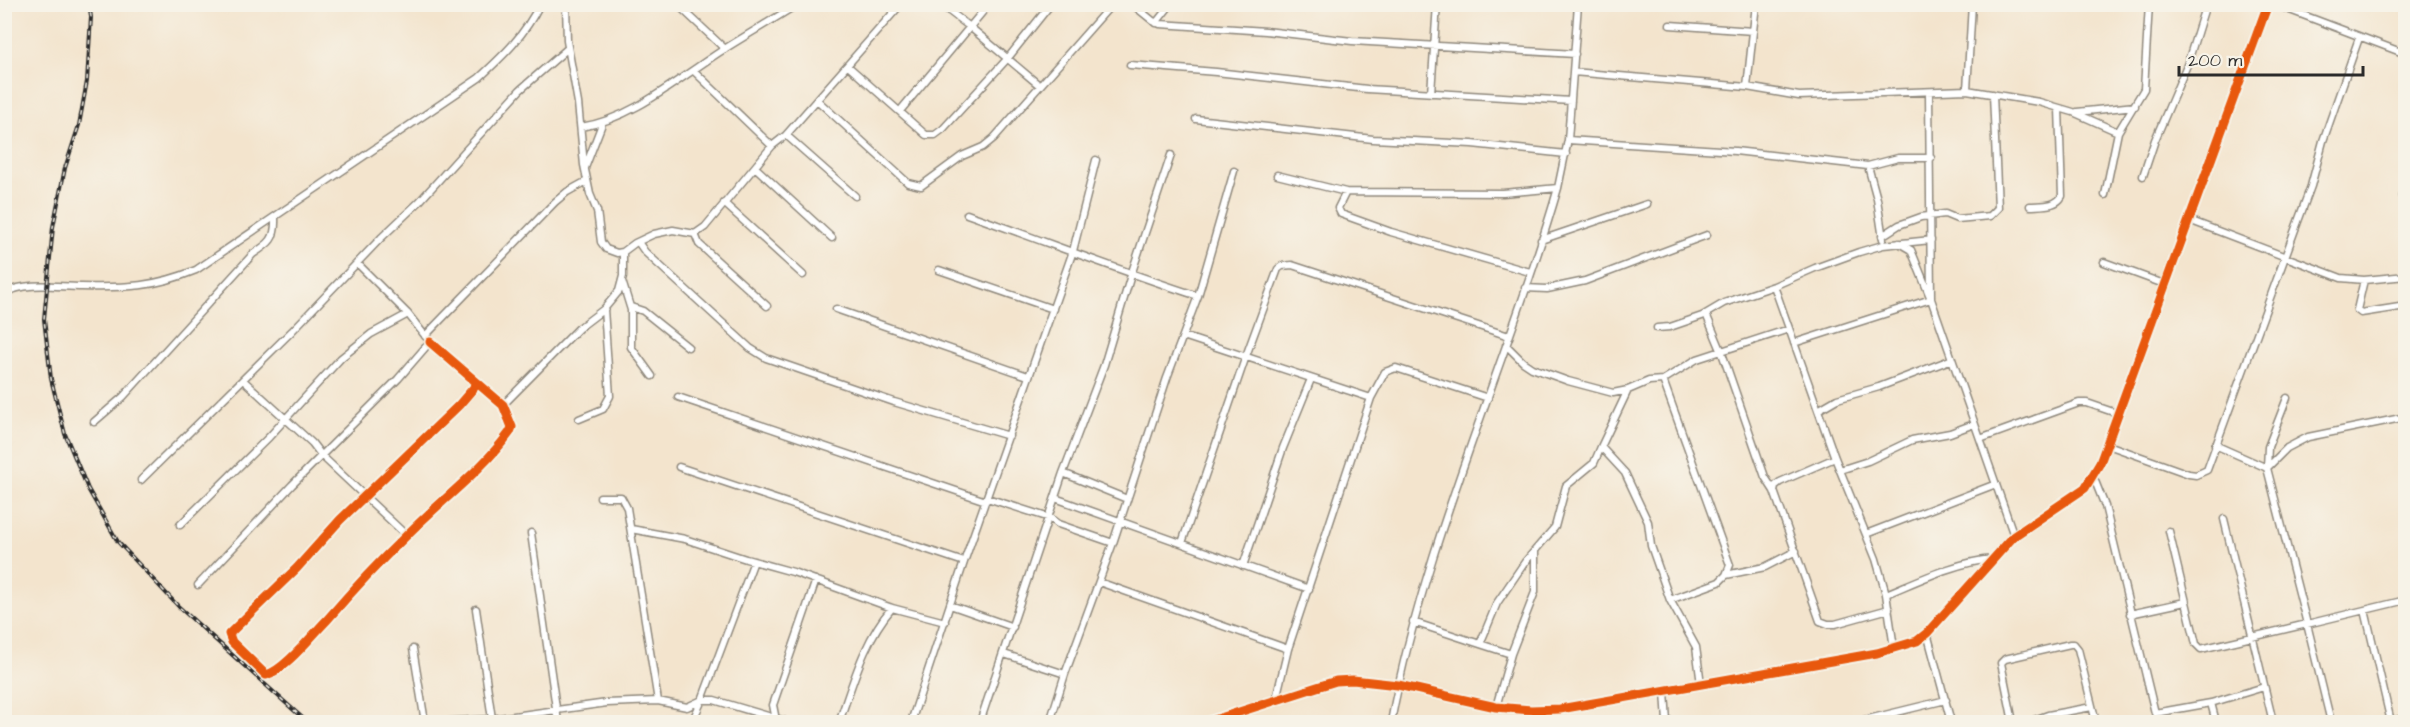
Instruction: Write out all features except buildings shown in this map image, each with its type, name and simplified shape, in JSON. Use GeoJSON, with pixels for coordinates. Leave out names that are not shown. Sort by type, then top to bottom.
{"type":"FeatureCollection","features":[{"type":"Feature","properties":{"kind":"street"},"geometry":{"type":"LineString","coordinates":[[4,293],[28,286],[140,286],[170,280],[196,270],[479,78],[528,28],[540,4]]}},
{"type":"Feature","properties":{"kind":"street"},"geometry":{"type":"LineString","coordinates":[[566,4],[567,49],[581,128],[585,169],[597,211],[602,242],[611,252],[623,252],[654,234],[673,230],[695,234],[712,220],[772,147],[786,135],[902,4]]}},
{"type":"Feature","properties":{"kind":"street"},"geometry":{"type":"LineString","coordinates":[[677,4],[725,49]]}},
{"type":"Feature","properties":{"kind":"street"},"geometry":{"type":"LineString","coordinates":[[581,128],[602,124],[667,89],[725,49],[798,4]]}},
{"type":"Feature","properties":{"kind":"street"},"geometry":{"type":"LineString","coordinates":[[940,4],[1039,85]]}},
{"type":"Feature","properties":{"kind":"street"},"geometry":{"type":"LineString","coordinates":[[900,111],[989,4]]}},
{"type":"Feature","properties":{"kind":"street"},"geometry":{"type":"LineString","coordinates":[[848,66],[926,135],[935,135],[1008,58],[1051,4]]}},
{"type":"Feature","properties":{"kind":"street"},"geometry":{"type":"LineString","coordinates":[[817,100],[908,183],[918,187],[962,156],[983,147],[994,138],[1112,4]]}},
{"type":"Feature","properties":{"kind":"street"},"geometry":{"type":"LineString","coordinates":[[1132,4],[1156,23],[1435,46],[1575,54]]}},
{"type":"Feature","properties":{"kind":"street"},"geometry":{"type":"LineString","coordinates":[[1156,23],[1171,4]]}},
{"type":"Feature","properties":{"kind":"street"},"geometry":{"type":"LineString","coordinates":[[1431,93],[1437,4]]}},
{"type":"Feature","properties":{"kind":"street"},"geometry":{"type":"LineString","coordinates":[[1391,723],[1413,622],[1558,188],[1568,140],[1578,5],[1562,4]]}},
{"type":"Feature","properties":{"kind":"street"},"geometry":{"type":"LineString","coordinates":[[1747,87],[1756,4]]}},
{"type":"Feature","properties":{"kind":"street"},"geometry":{"type":"LineString","coordinates":[[1967,90],[1972,4]]}},
{"type":"Feature","properties":{"kind":"street"},"geometry":{"type":"LineString","coordinates":[[2105,195],[2118,132],[2123,120],[2135,106],[2144,89],[2149,4]]}},
{"type":"Feature","properties":{"kind":"street"},"geometry":{"type":"LineString","coordinates":[[2143,176],[2155,140],[2187,65],[2206,4]]}},
{"type":"Feature","properties":{"kind":"street"},"geometry":{"type":"LineString","coordinates":[[1208,723],[1336,681],[1353,680],[1398,685],[1496,706],[1531,710],[1560,709],[1894,648],[1917,641],[1927,633],[2014,536],[2085,488],[2093,476],[2120,414],[2164,284],[2268,4]]}},
{"type":"Feature","properties":{"kind":"street"},"geometry":{"type":"LineString","coordinates":[[2274,4],[2406,54]]}},
{"type":"Feature","properties":{"kind":"street"},"geometry":{"type":"LineString","coordinates":[[1670,25],[1753,32]]}},
{"type":"Feature","properties":{"kind":"street"},"geometry":{"type":"LineString","coordinates":[[2108,445],[2196,475],[2207,470],[2311,186],[2322,141],[2359,38]]}},
{"type":"Feature","properties":{"kind":"street"},"geometry":{"type":"LineString","coordinates":[[141,480],[419,202],[520,90],[567,49]]}},
{"type":"Feature","properties":{"kind":"street"},"geometry":{"type":"LineString","coordinates":[[1130,65],[1367,89],[1571,101]]}},
{"type":"Feature","properties":{"kind":"street"},"geometry":{"type":"LineString","coordinates":[[694,71],[772,147]]}},
{"type":"Feature","properties":{"kind":"street"},"geometry":{"type":"LineString","coordinates":[[1573,72],[1747,87],[1798,96],[1967,90],[2039,102],[2073,112],[2118,132]]}},
{"type":"Feature","properties":{"kind":"street"},"geometry":{"type":"LineString","coordinates":[[1929,93],[1931,299]]}},
{"type":"Feature","properties":{"kind":"street"},"geometry":{"type":"LineString","coordinates":[[1882,236],[1909,221],[1929,216],[1945,214],[1957,219],[1990,216],[1998,208],[1993,94]]}},
{"type":"Feature","properties":{"kind":"street"},"geometry":{"type":"LineString","coordinates":[[2073,112],[2135,106]]}},
{"type":"Feature","properties":{"kind":"street"},"geometry":{"type":"LineString","coordinates":[[2031,206],[2054,204],[2059,202],[2062,196],[2059,108]]}},
{"type":"Feature","properties":{"kind":"street"},"geometry":{"type":"LineString","coordinates":[[1196,119],[1372,139],[1472,144],[1566,154]]}},
{"type":"Feature","properties":{"kind":"street"},"geometry":{"type":"LineString","coordinates":[[585,169],[602,124]]}},
{"type":"Feature","properties":{"kind":"street"},"geometry":{"type":"LineString","coordinates":[[786,135],[855,196]]}},
{"type":"Feature","properties":{"kind":"street"},"geometry":{"type":"LineString","coordinates":[[1568,140],[1735,151],[1868,166],[1898,158],[1931,158]]}},
{"type":"Feature","properties":{"kind":"street"},"geometry":{"type":"LineString","coordinates":[[980,723],[1055,498],[1104,365],[1171,155]]}},
{"type":"Feature","properties":{"kind":"street"},"geometry":{"type":"LineString","coordinates":[[911,723],[964,562],[1073,251],[1096,160]]}},
{"type":"Feature","properties":{"kind":"street"},"geometry":{"type":"LineString","coordinates":[[1868,166],[1877,199],[1883,245]]}},
{"type":"Feature","properties":{"kind":"street"},"geometry":{"type":"LineString","coordinates":[[756,168],[832,238]]}},
{"type":"Feature","properties":{"kind":"street"},"geometry":{"type":"LineString","coordinates":[[1050,723],[1065,674],[1198,296],[1234,171]]}},
{"type":"Feature","properties":{"kind":"street"},"geometry":{"type":"LineString","coordinates":[[1277,175],[1346,192],[1503,193],[1558,188]]}},
{"type":"Feature","properties":{"kind":"street"},"geometry":{"type":"LineString","coordinates":[[198,585],[398,379],[428,339],[555,202],[567,192],[588,182]]}},
{"type":"Feature","properties":{"kind":"street"},"geometry":{"type":"LineString","coordinates":[[2406,188],[2403,196],[2406,204]]}},
{"type":"Feature","properties":{"kind":"street"},"geometry":{"type":"LineString","coordinates":[[1346,192],[1338,208],[1341,214],[1391,232],[1427,240],[1487,261],[1530,272]]}},
{"type":"Feature","properties":{"kind":"street"},"geometry":{"type":"LineString","coordinates":[[724,203],[803,275]]}},
{"type":"Feature","properties":{"kind":"street"},"geometry":{"type":"LineString","coordinates":[[1541,240],[1647,204]]}},
{"type":"Feature","properties":{"kind":"street"},"geometry":{"type":"LineString","coordinates":[[967,214],[1073,251],[1131,275],[1198,296]]}},
{"type":"Feature","properties":{"kind":"street"},"geometry":{"type":"LineString","coordinates":[[94,422],[123,397],[246,262],[269,244],[276,232],[275,218]]}},
{"type":"Feature","properties":{"kind":"street"},"geometry":{"type":"LineString","coordinates":[[2188,220],[2341,278],[2364,280],[2406,276]]}},
{"type":"Feature","properties":{"kind":"street"},"geometry":{"type":"LineString","coordinates":[[695,234],[699,244],[767,306]]}},
{"type":"Feature","properties":{"kind":"street"},"geometry":{"type":"LineString","coordinates":[[1525,288],[1547,289],[1585,281],[1707,235]]}},
{"type":"Feature","properties":{"kind":"street"},"geometry":{"type":"LineString","coordinates":[[1657,328],[1670,327],[1706,314],[1724,303],[1883,245],[1931,240]]}},
{"type":"Feature","properties":{"kind":"street"},"geometry":{"type":"LineString","coordinates":[[638,242],[645,252],[742,341],[766,358],[894,402],[1009,436]]}},
{"type":"Feature","properties":{"kind":"street"},"geometry":{"type":"LineString","coordinates":[[1899,243],[1911,250],[1931,299],[1950,360],[2014,536]]}},
{"type":"Feature","properties":{"kind":"street"},"geometry":{"type":"LineString","coordinates":[[503,405],[579,328],[604,309],[619,291],[622,280],[623,252]]}},
{"type":"Feature","properties":{"kind":"street"},"geometry":{"type":"LineString","coordinates":[[2104,262],[2164,284]]}},
{"type":"Feature","properties":{"kind":"street"},"geometry":{"type":"LineString","coordinates":[[357,263],[408,314],[428,339],[503,405],[512,427],[467,479],[406,535],[349,594],[302,648],[275,671],[266,675],[232,642],[230,634],[364,497],[459,405],[477,384]]}},
{"type":"Feature","properties":{"kind":"street"},"geometry":{"type":"LineString","coordinates":[[1182,543],[1278,268],[1287,265],[1509,336]]}},
{"type":"Feature","properties":{"kind":"street"},"geometry":{"type":"LineString","coordinates":[[939,270],[1053,309]]}},
{"type":"Feature","properties":{"kind":"street"},"geometry":{"type":"LineString","coordinates":[[622,280],[631,307],[631,347],[652,376]]}},
{"type":"Feature","properties":{"kind":"street"},"geometry":{"type":"LineString","coordinates":[[2364,280],[2357,310],[2361,313],[2406,306]]}},
{"type":"Feature","properties":{"kind":"street"},"geometry":{"type":"LineString","coordinates":[[1774,286],[1886,594],[1894,648]]}},
{"type":"Feature","properties":{"kind":"street"},"geometry":{"type":"LineString","coordinates":[[1794,343],[1931,299]]}},
{"type":"Feature","properties":{"kind":"street"},"geometry":{"type":"LineString","coordinates":[[631,307],[643,311],[688,347]]}},
{"type":"Feature","properties":{"kind":"street"},"geometry":{"type":"LineString","coordinates":[[579,419],[603,409],[610,396],[604,309]]}},
{"type":"Feature","properties":{"kind":"street"},"geometry":{"type":"LineString","coordinates":[[836,309],[1028,376]]}},
{"type":"Feature","properties":{"kind":"street"},"geometry":{"type":"LineString","coordinates":[[180,525],[285,419],[341,358],[371,334],[408,314]]}},
{"type":"Feature","properties":{"kind":"street"},"geometry":{"type":"LineString","coordinates":[[1706,314],[1721,350],[1765,477],[1774,491],[1820,621],[1835,624],[1889,609]]}},
{"type":"Feature","properties":{"kind":"street"},"geometry":{"type":"LineString","coordinates":[[1506,345],[1532,368],[1568,381],[1613,393],[1628,390],[1649,381],[1663,380],[1688,364],[1721,350],[1760,340],[1789,329]]}},
{"type":"Feature","properties":{"kind":"street"},"geometry":{"type":"LineString","coordinates":[[1183,336],[1371,398]]}},
{"type":"Feature","properties":{"kind":"street"},"geometry":{"type":"LineString","coordinates":[[1818,410],[1837,399],[1879,387],[1950,360]]}},
{"type":"Feature","properties":{"kind":"street"},"geometry":{"type":"LineString","coordinates":[[1276,699],[1288,649],[1371,398],[1385,372],[1396,368],[1488,398]]}},
{"type":"Feature","properties":{"kind":"street"},"geometry":{"type":"LineString","coordinates":[[1244,566],[1283,448],[1311,379]]}},
{"type":"Feature","properties":{"kind":"street"},"geometry":{"type":"LineString","coordinates":[[243,380],[312,443],[322,456],[406,535]]}},
{"type":"Feature","properties":{"kind":"street"},"geometry":{"type":"LineString","coordinates":[[1663,380],[1730,565],[1726,575],[1715,585],[1670,600]]}},
{"type":"Feature","properties":{"kind":"street"},"geometry":{"type":"LineString","coordinates":[[1480,644],[1497,603],[1525,562],[1555,527],[1566,486],[1594,463],[1628,390]]}},
{"type":"Feature","properties":{"kind":"street"},"geometry":{"type":"LineString","coordinates":[[678,397],[1050,518],[1058,524],[1113,543]]}},
{"type":"Feature","properties":{"kind":"street"},"geometry":{"type":"LineString","coordinates":[[2287,398],[2268,447],[2267,468],[2331,723]]}},
{"type":"Feature","properties":{"kind":"street"},"geometry":{"type":"LineString","coordinates":[[1980,439],[2079,403],[2087,403],[2120,414]]}},
{"type":"Feature","properties":{"kind":"street"},"geometry":{"type":"LineString","coordinates":[[2267,468],[2287,448],[2308,437],[2406,417]]}},
{"type":"Feature","properties":{"kind":"street"},"geometry":{"type":"LineString","coordinates":[[1840,470],[1868,461],[1912,440],[1950,433],[1974,423]]}},
{"type":"Feature","properties":{"kind":"street"},"geometry":{"type":"LineString","coordinates":[[2215,445],[2267,468]]}},
{"type":"Feature","properties":{"kind":"street"},"geometry":{"type":"LineString","coordinates":[[1601,447],[1625,473],[1643,513],[1650,532],[1651,546],[1670,600],[1696,647],[1701,684]]}},
{"type":"Feature","properties":{"kind":"street"},"geometry":{"type":"LineString","coordinates":[[1774,491],[1775,486],[1780,482],[1835,458]]}},
{"type":"Feature","properties":{"kind":"street"},"geometry":{"type":"LineString","coordinates":[[679,467],[964,562]]}},
{"type":"Feature","properties":{"kind":"street"},"geometry":{"type":"LineString","coordinates":[[1064,473],[1127,498]]}},
{"type":"Feature","properties":{"kind":"street"},"geometry":{"type":"LineString","coordinates":[[2093,476],[2105,506],[2155,713],[2211,703],[2264,687]]}},
{"type":"Feature","properties":{"kind":"street"},"geometry":{"type":"LineString","coordinates":[[1866,534],[1996,484]]}},
{"type":"Feature","properties":{"kind":"street"},"geometry":{"type":"LineString","coordinates":[[600,497],[621,497],[627,508],[658,701]]}},
{"type":"Feature","properties":{"kind":"street"},"geometry":{"type":"LineString","coordinates":[[1055,498],[1309,589]]}},
{"type":"Feature","properties":{"kind":"street"},"geometry":{"type":"LineString","coordinates":[[2224,519],[2273,723]]}},
{"type":"Feature","properties":{"kind":"street"},"geometry":{"type":"LineString","coordinates":[[631,529],[685,539],[816,580],[892,608],[945,622]]}},
{"type":"Feature","properties":{"kind":"street"},"geometry":{"type":"LineString","coordinates":[[2169,531],[2196,644],[2201,649],[2406,600]]}},
{"type":"Feature","properties":{"kind":"street"},"geometry":{"type":"LineString","coordinates":[[531,533],[558,723]]}},
{"type":"Feature","properties":{"kind":"street"},"geometry":{"type":"LineString","coordinates":[[1726,575],[1765,567],[1796,551]]}},
{"type":"Feature","properties":{"kind":"street"},"geometry":{"type":"LineString","coordinates":[[1496,706],[1511,654],[1534,592],[1535,552]]}},
{"type":"Feature","properties":{"kind":"street"},"geometry":{"type":"LineString","coordinates":[[1886,594],[1940,572],[1980,560],[1993,559]]}},
{"type":"Feature","properties":{"kind":"street"},"geometry":{"type":"LineString","coordinates":[[692,723],[754,561]]}},
{"type":"Feature","properties":{"kind":"street"},"geometry":{"type":"LineString","coordinates":[[775,721],[773,705],[816,580]]}},
{"type":"Feature","properties":{"kind":"street"},"geometry":{"type":"LineString","coordinates":[[1099,582],[1288,649]]}},
{"type":"Feature","properties":{"kind":"street"},"geometry":{"type":"LineString","coordinates":[[2130,614],[2185,602]]}},
{"type":"Feature","properties":{"kind":"street"},"geometry":{"type":"LineString","coordinates":[[950,605],[1013,627]]}},
{"type":"Feature","properties":{"kind":"street"},"geometry":{"type":"LineString","coordinates":[[839,723],[867,646],[877,626],[892,608]]}},
{"type":"Feature","properties":{"kind":"street"},"geometry":{"type":"LineString","coordinates":[[476,609],[492,721]]}},
{"type":"Feature","properties":{"kind":"street"},"geometry":{"type":"LineString","coordinates":[[2365,610],[2390,722],[2406,718]]}},
{"type":"Feature","properties":{"kind":"street"},"geometry":{"type":"LineString","coordinates":[[1413,622],[1511,654]]}},
{"type":"Feature","properties":{"kind":"street"},"geometry":{"type":"LineString","coordinates":[[1927,633],[1951,723]]}},
{"type":"Feature","properties":{"kind":"street"},"geometry":{"type":"LineString","coordinates":[[2013,723],[2001,663],[2005,659],[2070,644],[2074,644],[2078,649],[2096,723]]}},
{"type":"Feature","properties":{"kind":"street"},"geometry":{"type":"LineString","coordinates":[[414,649],[427,723]]}},
{"type":"Feature","properties":{"kind":"street"},"geometry":{"type":"LineString","coordinates":[[1004,654],[1065,674]]}},
{"type":"Feature","properties":{"kind":"street"},"geometry":{"type":"LineString","coordinates":[[1665,691],[1667,723]]}},
{"type":"Feature","properties":{"kind":"street"},"geometry":{"type":"LineString","coordinates":[[439,723],[492,721],[607,703],[658,701],[687,707],[702,700],[721,700],[775,721],[788,723]]}},
{"type":"Feature","properties":{"kind":"street"},"geometry":{"type":"LineString","coordinates":[[1856,723],[1885,719],[1946,700]]}},
{"type":"Feature","properties":{"kind":"street"},"geometry":{"type":"LineString","coordinates":[[2211,703],[2216,723]]}},
{"type":"Feature","properties":{"kind":"street"},"geometry":{"type":"LineString","coordinates":[[760,714],[773,705]]}},
{"type":"Feature","properties":{"kind":"street"},"geometry":{"type":"LineString","coordinates":[[2029,723],[2048,715],[2092,707]]}},
{"type":"Feature","properties":{"kind":"railway"},"geometry":{"type":"LineString","coordinates":[[89,4],[91,17],[87,81],[79,125],[65,168],[53,227],[44,319],[51,379],[65,434],[88,489],[118,542],[179,607],[307,722]]}},
{"type":"Feature","properties":{"kind":"cycle path"},"geometry":{"type":"LineString","coordinates":[[1208,722],[1336,681],[1353,680],[1398,685],[1496,707],[1531,710],[1560,709],[1877,653],[1917,641],[1927,633],[2014,536],[2085,488],[2100,463],[2268,4]]}},
{"type":"Feature","properties":{"kind":"cycle path"},"geometry":{"type":"LineString","coordinates":[[430,342],[503,405],[512,427],[510,432],[499,447],[375,567],[298,651],[281,667],[266,675],[232,642],[229,634],[297,568],[340,520],[459,405],[477,384]]}}]}
